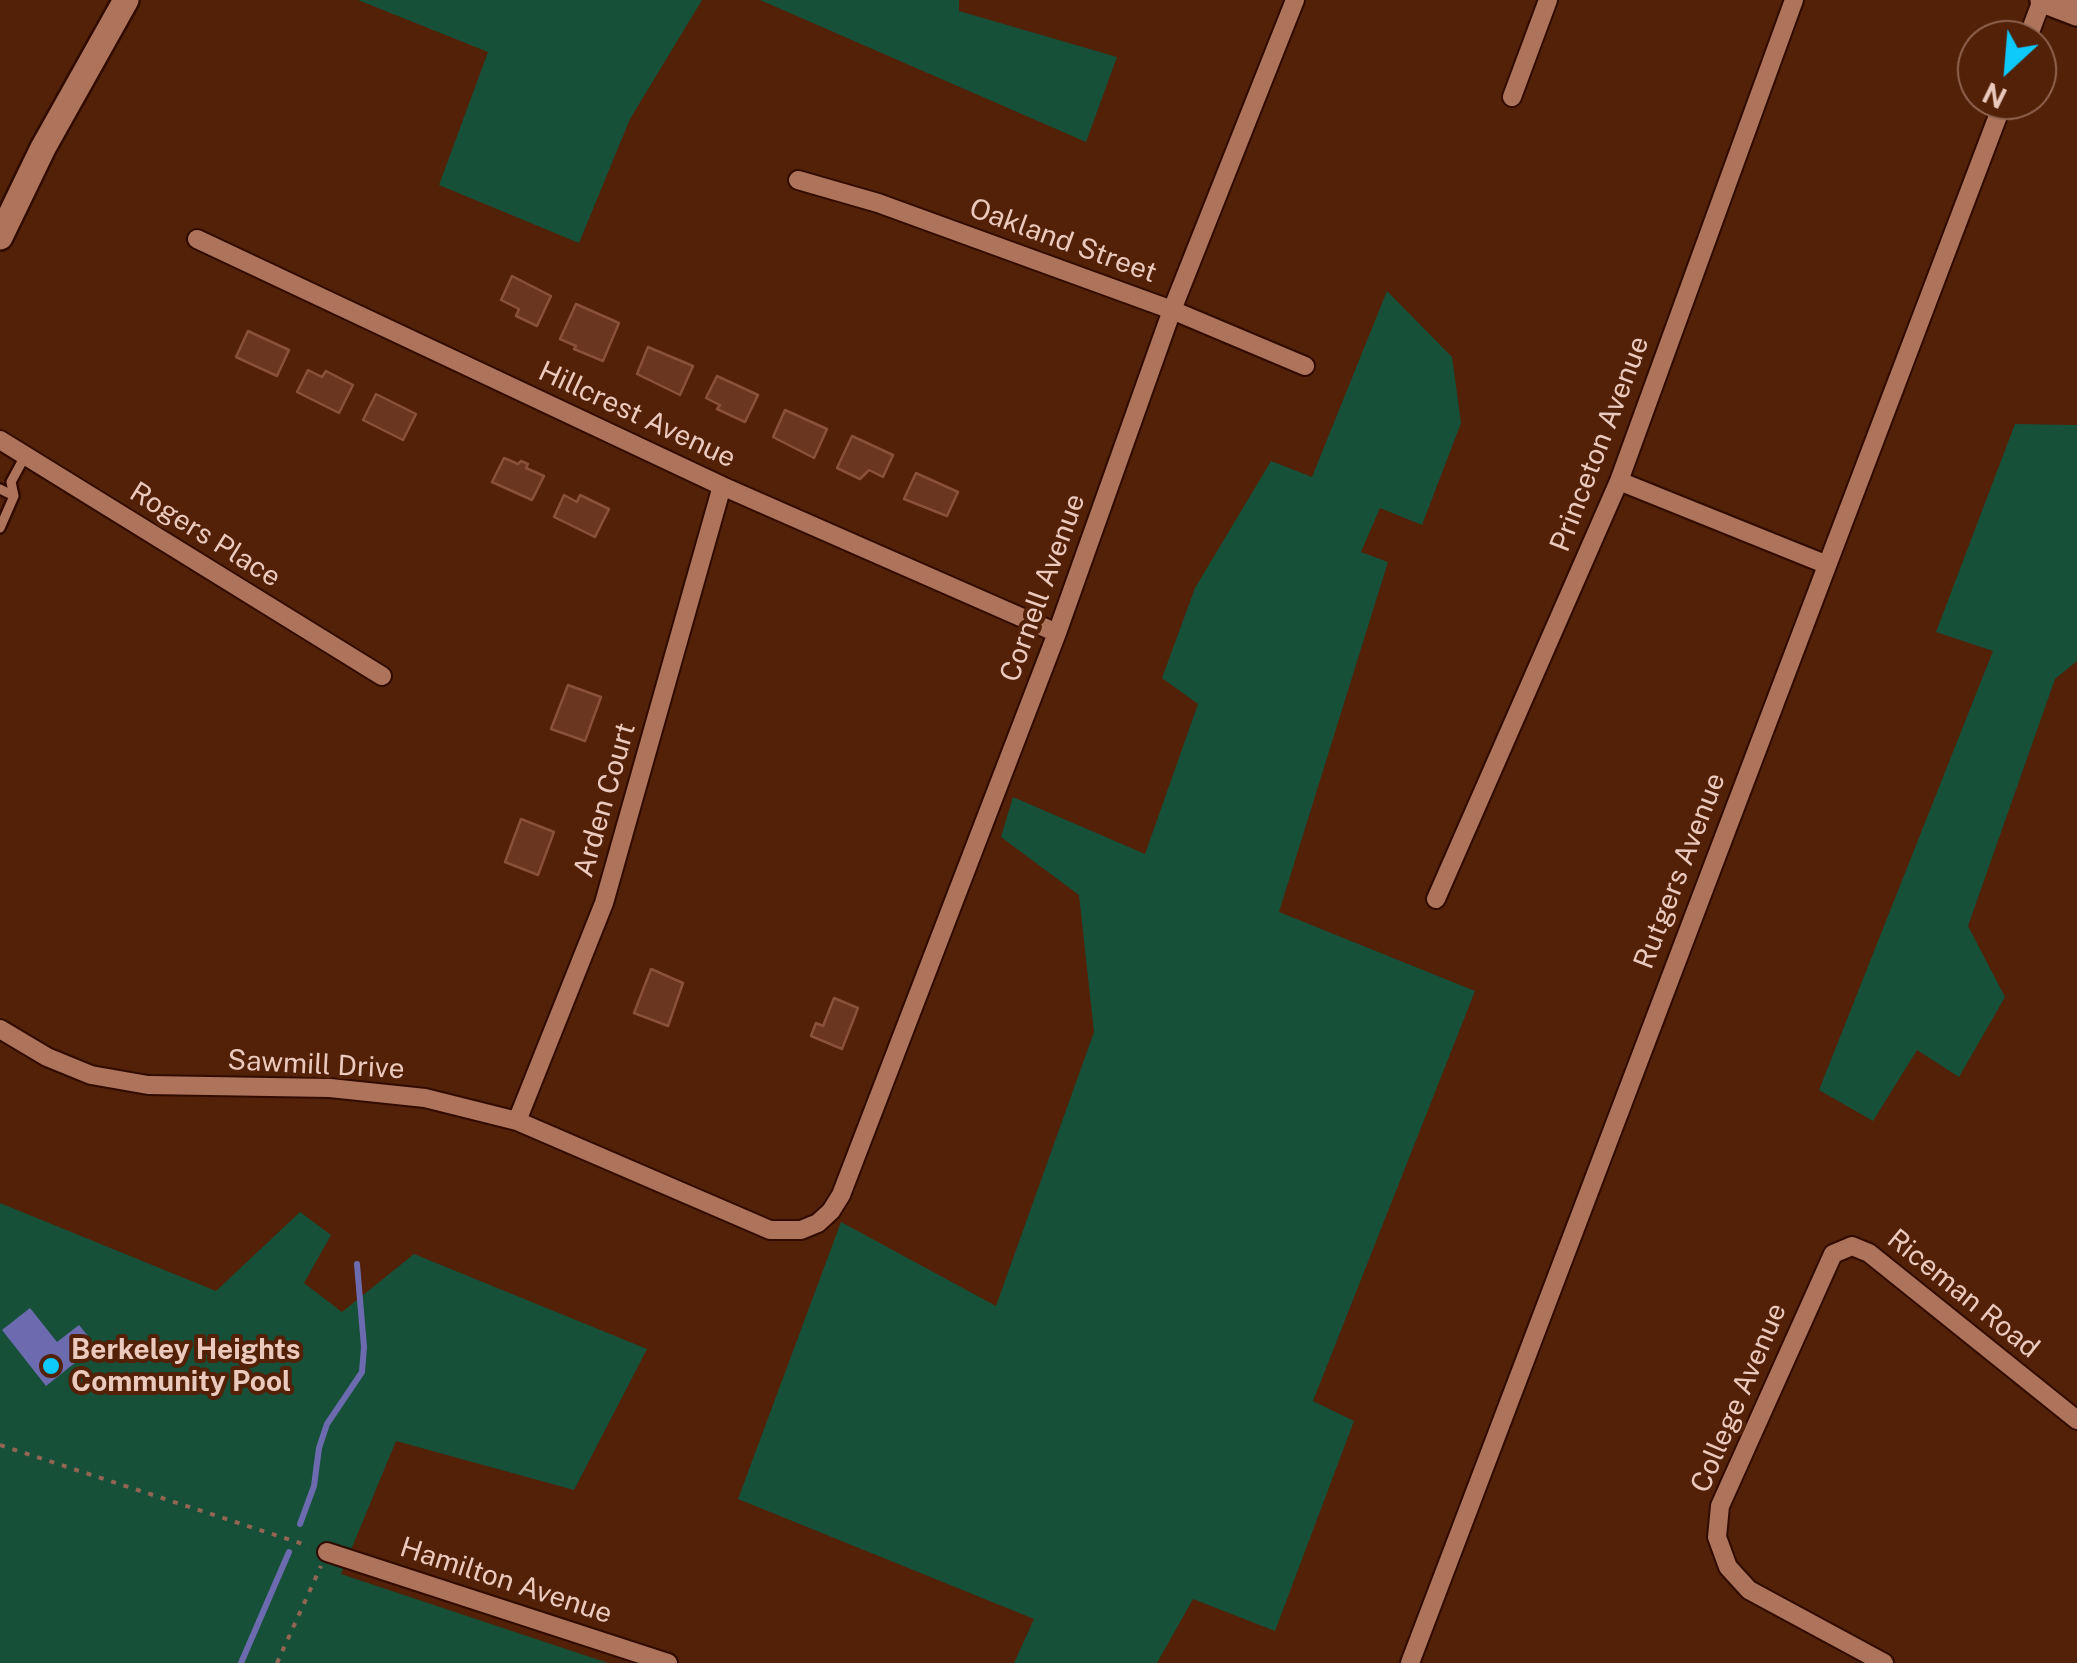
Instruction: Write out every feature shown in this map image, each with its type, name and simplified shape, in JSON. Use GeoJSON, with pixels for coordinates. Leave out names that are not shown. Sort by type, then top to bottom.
{"type":"FeatureCollection","features":[{"type":"Feature","properties":{"kind":"main road"},"geometry":{"type":"LineString","coordinates":[[0,238],[43,148],[126,0]]}},
{"type":"Feature","properties":{"kind":"main road"},"geometry":{"type":"LineString","coordinates":[[2043,0],[2077,13]]}},
{"type":"Feature","properties":{"kind":"street","name":"Cornell Avenue"},"geometry":{"type":"LineString","coordinates":[[841,1195],[1057,633],[1172,310],[1295,0]]}},
{"type":"Feature","properties":{"kind":"street"},"geometry":{"type":"LineString","coordinates":[[1512,96],[1548,0]]}},
{"type":"Feature","properties":{"kind":"street","name":"Princeton Avenue"},"geometry":{"type":"LineString","coordinates":[[1436,899],[1619,481],[1794,0]]}},
{"type":"Feature","properties":{"kind":"street","name":"Rutgers Avenue"},"geometry":{"type":"LineString","coordinates":[[1410,1663],[1996,120]]}},
{"type":"Feature","properties":{"kind":"street","name":"Oakland Street"},"geometry":{"type":"LineString","coordinates":[[798,180],[878,203],[1172,310],[1304,366]]}},
{"type":"Feature","properties":{"kind":"street","name":"Hillcrest Avenue"},"geometry":{"type":"LineString","coordinates":[[197,239],[722,486],[1057,633]]}},
{"type":"Feature","properties":{"kind":"street","name":"Rogers Place"},"geometry":{"type":"LineString","coordinates":[[0,440],[382,676]]}},
{"type":"Feature","properties":{"kind":"street"},"geometry":{"type":"LineString","coordinates":[[1619,481],[1825,564]]}},
{"type":"Feature","properties":{"kind":"street","name":"Arden Court"},"geometry":{"type":"LineString","coordinates":[[518,1121],[604,903],[722,486]]}},
{"type":"Feature","properties":{"kind":"street","name":"Sawmill Drive"},"geometry":{"type":"LineString","coordinates":[[0,1029],[47,1057],[91,1075],[129,1082],[378,1090],[518,1121],[770,1230],[801,1230],[818,1223],[841,1195]]}},
{"type":"Feature","properties":{"kind":"street","name":"College Avenue"},"geometry":{"type":"LineString","coordinates":[[1863,1249],[1842,1248],[1828,1263],[1720,1506],[1717,1537],[1728,1567],[1749,1590],[1884,1663]]}},
{"type":"Feature","properties":{"kind":"street","name":"Riceman Road"},"geometry":{"type":"LineString","coordinates":[[1863,1249],[2077,1420]]}},
{"type":"Feature","properties":{"kind":"street","name":"Hamilton Avenue"},"geometry":{"type":"LineString","coordinates":[[327,1552],[668,1663]]}},
{"type":"Feature","properties":{"kind":"lane"},"geometry":{"type":"LineString","coordinates":[[0,528],[14,496],[11,482],[25,456]]}},
{"type":"Feature","properties":{"kind":"lane"},"geometry":{"type":"LineString","coordinates":[[0,490],[14,496]]}},
{"type":"Feature","properties":{"kind":"path"},"geometry":{"type":"LineString","coordinates":[[0,1445],[327,1552],[277,1663]]}},
{"type":"Feature","properties":{"kind":"green space"},"geometry":{"type":"Polygon","coordinates":[[[358,0],[702,0],[630,119],[579,243],[439,185],[488,52],[358,0]]]}},
{"type":"Feature","properties":{"kind":"green space"},"geometry":{"type":"Polygon","coordinates":[[[760,0],[959,0],[959,11],[1117,57],[1086,142],[760,0]]]}},
{"type":"Feature","properties":{"kind":"green space"},"geometry":{"type":"Polygon","coordinates":[[[1387,291],[1452,357],[1461,423],[1422,525],[1380,508],[1361,552],[1388,562],[1279,912],[1475,991],[1313,1401],[1354,1421],[1275,1631],[1193,1599],[1157,1663],[1014,1663],[1034,1619],[738,1499],[841,1222],[996,1306],[1094,1032],[1079,895],[1001,837],[1013,797],[1145,854],[1198,704],[1162,678],[1195,588],[1271,461],[1312,477],[1387,291]]]}},
{"type":"Feature","properties":{"kind":"green space"},"geometry":{"type":"Polygon","coordinates":[[[2015,424],[2077,425],[2077,661],[2055,679],[1968,926],[2005,997],[1959,1077],[1917,1050],[1873,1121],[1819,1090],[1993,651],[1936,632],[2015,424]]]}},
{"type":"Feature","properties":{"kind":"green space"},"geometry":{"type":"Polygon","coordinates":[[[0,1203],[216,1291],[300,1212],[331,1235],[304,1283],[342,1312],[414,1254],[647,1349],[574,1490],[396,1441],[341,1574],[608,1663],[0,1663],[0,1203]]]}},
{"type":"Feature","properties":{"kind":"shaded area","name":"Berkeley Heights Community Pool"},"geometry":{"type":"Polygon","coordinates":[[[30,1308],[57,1342],[79,1325],[96,1346],[46,1386],[2,1330],[30,1308]]]}},
{"type":"Feature","properties":{"kind":"building"},"geometry":{"type":"Polygon","coordinates":[[[512,276],[551,296],[537,326],[516,316],[519,309],[501,300],[512,276]]]}},
{"type":"Feature","properties":{"kind":"building"},"geometry":{"type":"Polygon","coordinates":[[[576,304],[619,323],[603,361],[560,339],[576,304]]]}},
{"type":"Feature","properties":{"kind":"building"},"geometry":{"type":"Polygon","coordinates":[[[248,331],[289,350],[277,376],[236,357],[248,331]]]}},
{"type":"Feature","properties":{"kind":"building"},"geometry":{"type":"Polygon","coordinates":[[[648,347],[693,366],[680,395],[637,374],[648,347]]]}},
{"type":"Feature","properties":{"kind":"building"},"geometry":{"type":"Polygon","coordinates":[[[308,370],[322,377],[326,371],[353,385],[339,413],[297,392],[308,370]]]}},
{"type":"Feature","properties":{"kind":"building"},"geometry":{"type":"Polygon","coordinates":[[[717,376],[758,395],[745,422],[717,409],[720,405],[706,398],[717,376]]]}},
{"type":"Feature","properties":{"kind":"building"},"geometry":{"type":"Polygon","coordinates":[[[376,394],[416,414],[403,440],[363,420],[376,394]]]}},
{"type":"Feature","properties":{"kind":"building"},"geometry":{"type":"Polygon","coordinates":[[[785,410],[827,429],[814,458],[773,437],[785,410]]]}},
{"type":"Feature","properties":{"kind":"building"},"geometry":{"type":"Polygon","coordinates":[[[852,436],[893,455],[883,477],[869,470],[860,479],[837,468],[852,436]]]}},
{"type":"Feature","properties":{"kind":"building"},"geometry":{"type":"Polygon","coordinates":[[[504,458],[528,464],[526,468],[544,476],[532,500],[492,482],[504,458]]]}},
{"type":"Feature","properties":{"kind":"building"},"geometry":{"type":"Polygon","coordinates":[[[916,473],[958,492],[947,516],[904,499],[916,473]]]}},
{"type":"Feature","properties":{"kind":"building"},"geometry":{"type":"Polygon","coordinates":[[[564,495],[577,502],[580,495],[609,509],[595,537],[554,517],[564,495]]]}},
{"type":"Feature","properties":{"kind":"building"},"geometry":{"type":"Polygon","coordinates":[[[568,685],[601,697],[585,741],[551,729],[568,685]]]}},
{"type":"Feature","properties":{"kind":"building"},"geometry":{"type":"Polygon","coordinates":[[[521,819],[554,832],[538,875],[505,862],[521,819]]]}},
{"type":"Feature","properties":{"kind":"building"},"geometry":{"type":"Polygon","coordinates":[[[651,969],[683,983],[668,1026],[634,1013],[651,969]]]}},
{"type":"Feature","properties":{"kind":"building"},"geometry":{"type":"Polygon","coordinates":[[[834,998],[858,1008],[842,1049],[811,1036],[816,1023],[823,1026],[834,998]]]}},
{"type":"Feature","properties":{"kind":"waterway"},"geometry":{"type":"LineString","coordinates":[[300,1524],[314,1486],[327,1424],[362,1372],[364,1347],[357,1264]]}},
{"type":"Feature","properties":{"kind":"waterway"},"geometry":{"type":"LineString","coordinates":[[241,1663],[289,1552]]}},
{"type":"Feature","properties":{"kind":"place","name":"Berkeley Heights Community Pool"},"geometry":{"type":"Point","coordinates":[51,1366]}}]}
